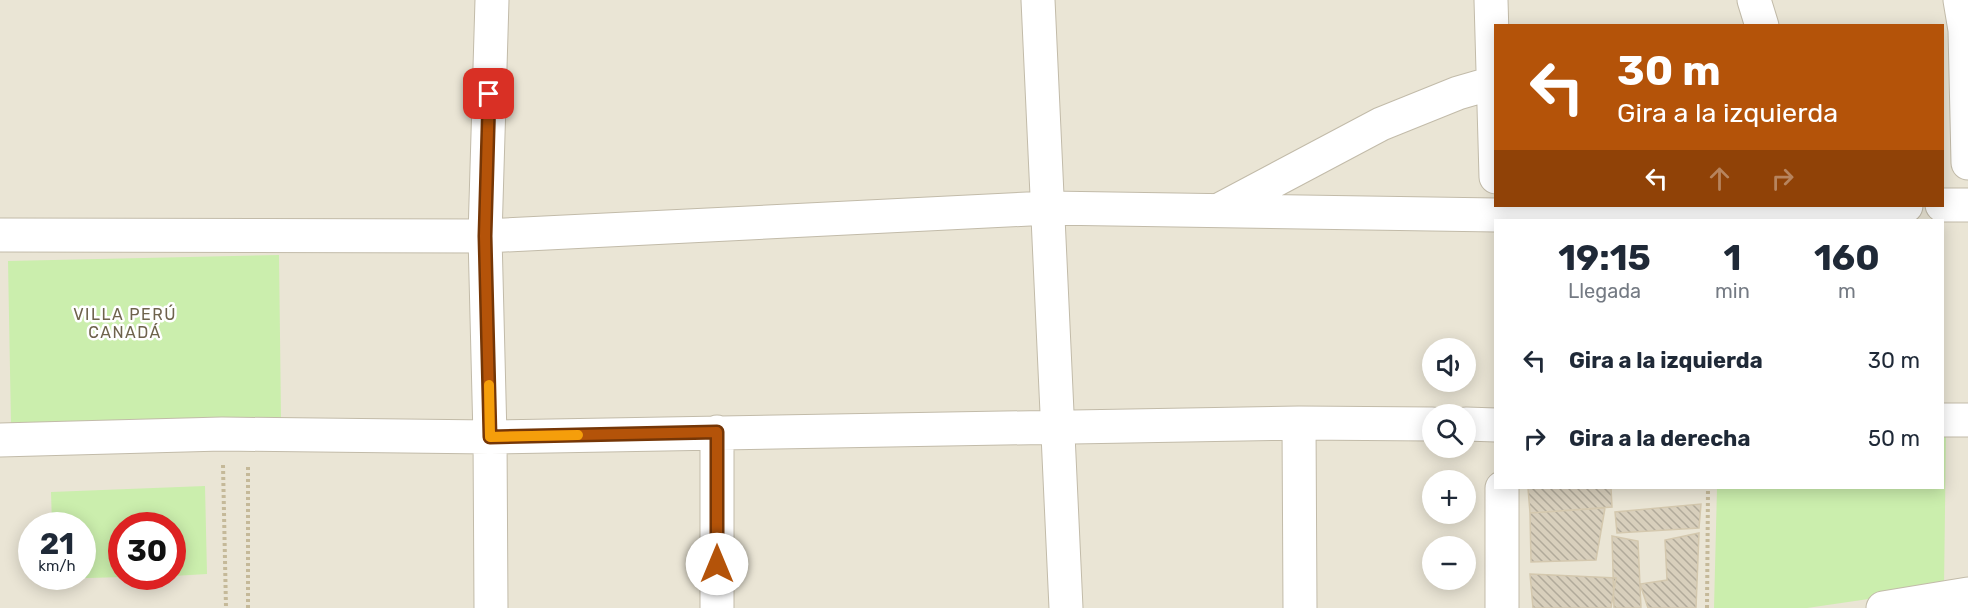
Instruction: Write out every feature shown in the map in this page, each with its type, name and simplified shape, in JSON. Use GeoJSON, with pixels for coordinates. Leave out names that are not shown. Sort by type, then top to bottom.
{"type":"FeatureCollection","features":[{"type":"Feature","properties":{"kind":"street"},"geometry":{"type":"LineString","coordinates":[[492,0],[485,236],[492,608]]}},
{"type":"Feature","properties":{"kind":"street"},"geometry":{"type":"LineString","coordinates":[[1038,0],[1066,608]]}},
{"type":"Feature","properties":{"kind":"street"},"geometry":{"type":"LineString","coordinates":[[1217,211],[1381,124],[1458,93],[1494,82],[1491,0]]}},
{"type":"Feature","properties":{"kind":"street"},"geometry":{"type":"LineString","coordinates":[[1754,0],[1761,24]]}},
{"type":"Feature","properties":{"kind":"street"},"geometry":{"type":"LineString","coordinates":[[1960,0],[1965,30],[1959,52],[1968,163]]}},
{"type":"Feature","properties":{"kind":"street"},"geometry":{"type":"LineString","coordinates":[[1944,205],[1968,205]]}},
{"type":"Feature","properties":{"kind":"street"},"geometry":{"type":"LineString","coordinates":[[0,235],[485,236],[1049,208],[1496,214],[1784,207]]}},
{"type":"Feature","properties":{"kind":"street"},"geometry":{"type":"LineString","coordinates":[[1944,420],[1968,420]]}},
{"type":"Feature","properties":{"kind":"street"},"geometry":{"type":"LineString","coordinates":[[1299,423],[1300,608]]}},
{"type":"Feature","properties":{"kind":"street"},"geometry":{"type":"LineString","coordinates":[[0,440],[235,434],[490,437],[1299,423],[1422,424]]}},
{"type":"Feature","properties":{"kind":"street"},"geometry":{"type":"LineString","coordinates":[[1476,424],[1494,425]]}},
{"type":"Feature","properties":{"kind":"street"},"geometry":{"type":"LineString","coordinates":[[717,432],[717,608]]}},
{"type":"Feature","properties":{"kind":"street"},"geometry":{"type":"LineString","coordinates":[[1502,489],[1502,608]]}},
{"type":"Feature","properties":{"kind":"street"},"geometry":{"type":"LineString","coordinates":[[1883,608],[1968,594]]}},
{"type":"Feature","properties":{"kind":"path"},"geometry":{"type":"LineString","coordinates":[[226,608],[235,434]]}},
{"type":"Feature","properties":{"kind":"path"},"geometry":{"type":"LineString","coordinates":[[235,434],[248,608]]}},
{"type":"Feature","properties":{"kind":"path"},"geometry":{"type":"LineString","coordinates":[[1707,608],[1708,489]]}},
{"type":"Feature","properties":{"kind":"shaded area"},"geometry":{"type":"Polygon","coordinates":[[[0,0],[1968,0],[1968,608],[0,608],[0,0]]]}},
{"type":"Feature","properties":{"kind":"green space"},"geometry":{"type":"Polygon","coordinates":[[[279,255],[281,418],[11,425],[8,261],[279,255]]]}},
{"type":"Feature","properties":{"kind":"green space"},"geometry":{"type":"Polygon","coordinates":[[[1944,433],[1946,433],[1944,588],[1807,608],[1714,608],[1717,489],[1944,489],[1944,433]]]}},
{"type":"Feature","properties":{"kind":"green space"},"geometry":{"type":"Polygon","coordinates":[[[205,486],[207,574],[186,575],[186,512],[108,512],[108,577],[96,578],[96,512],[52,512],[51,492],[205,486]]]}},
{"type":"Feature","properties":{"kind":"building"},"geometry":{"type":"Polygon","coordinates":[[[1528,489],[1611,489],[1612,507],[1530,513],[1528,489]]]}},
{"type":"Feature","properties":{"kind":"building"},"geometry":{"type":"Polygon","coordinates":[[[1701,504],[1699,528],[1617,533],[1615,512],[1701,504]]]}},
{"type":"Feature","properties":{"kind":"building"},"geometry":{"type":"Polygon","coordinates":[[[1605,508],[1596,560],[1531,562],[1530,513],[1605,508]]]}},
{"type":"Feature","properties":{"kind":"building"},"geometry":{"type":"Polygon","coordinates":[[[1699,533],[1696,608],[1648,608],[1640,584],[1667,580],[1665,540],[1699,533]]]}},
{"type":"Feature","properties":{"kind":"building"},"geometry":{"type":"Polygon","coordinates":[[[1612,536],[1638,541],[1641,608],[1614,608],[1612,536]]]}},
{"type":"Feature","properties":{"kind":"building"},"geometry":{"type":"Polygon","coordinates":[[[1530,574],[1616,578],[1611,608],[1533,608],[1530,574]]]}},
{"type":"Feature","properties":{"kind":"slow traffic"},"geometry":{"type":"LineString","coordinates":[[489,385],[490,437],[578,435]]}},
{"type":"Feature","properties":{"kind":"district","name":"VILLA PERÚ CANADÁ"},"geometry":{"type":"Point","coordinates":[125,323]}},
{"type":"Feature","properties":{"kind":"route"},"geometry":{"type":"LineString","coordinates":[[489,94],[485,236],[490,437],[717,432],[717,564]]}}]}
